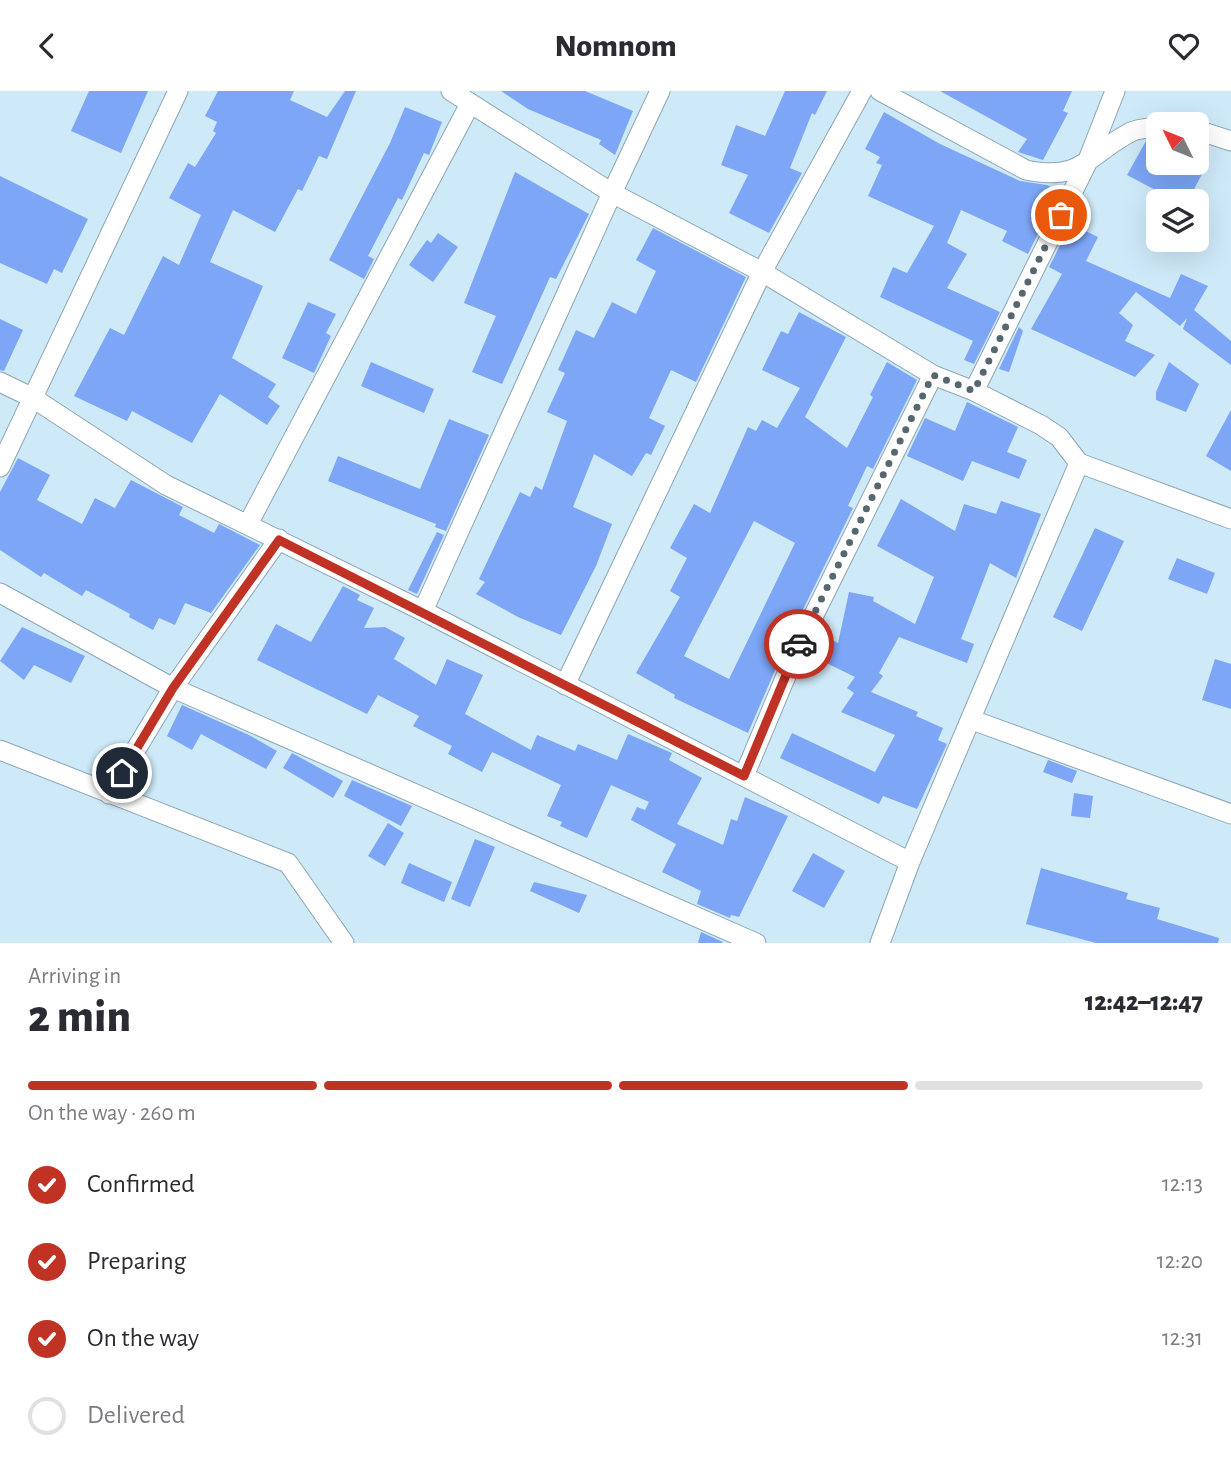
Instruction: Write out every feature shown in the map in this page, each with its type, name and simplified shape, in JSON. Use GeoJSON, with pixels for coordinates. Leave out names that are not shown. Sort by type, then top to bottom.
{"type":"FeatureCollection","features":[{"type":"Feature","properties":{"kind":"street"},"geometry":{"type":"LineString","coordinates":[[0,467],[178,91]]}},
{"type":"Feature","properties":{"kind":"street"},"geometry":{"type":"LineString","coordinates":[[451,91],[612,193],[762,272],[933,375],[974,391],[1059,437],[1079,463],[1231,519]]}},
{"type":"Feature","properties":{"kind":"street"},"geometry":{"type":"LineString","coordinates":[[423,611],[660,91]]}},
{"type":"Feature","properties":{"kind":"street"},"geometry":{"type":"LineString","coordinates":[[565,685],[762,272],[862,91]]}},
{"type":"Feature","properties":{"kind":"street"},"geometry":{"type":"LineString","coordinates":[[880,91],[1026,170],[1052,176],[1086,165],[1133,131],[1146,129]]}},
{"type":"Feature","properties":{"kind":"street"},"geometry":{"type":"LineString","coordinates":[[974,391],[1086,165],[1115,91]]}},
{"type":"Feature","properties":{"kind":"street"},"geometry":{"type":"LineString","coordinates":[[248,524],[470,104]]}},
{"type":"Feature","properties":{"kind":"street"},"geometry":{"type":"LineString","coordinates":[[1209,134],[1231,141]]}},
{"type":"Feature","properties":{"kind":"street"},"geometry":{"type":"LineString","coordinates":[[744,776],[805,633],[933,375]]}},
{"type":"Feature","properties":{"kind":"street"},"geometry":{"type":"LineString","coordinates":[[0,382],[33,398],[166,485],[423,611],[910,862]]}},
{"type":"Feature","properties":{"kind":"street"},"geometry":{"type":"LineString","coordinates":[[880,943],[910,862],[1079,463]]}},
{"type":"Feature","properties":{"kind":"street"},"geometry":{"type":"LineString","coordinates":[[109,795],[173,688],[279,540]]}},
{"type":"Feature","properties":{"kind":"street"},"geometry":{"type":"LineString","coordinates":[[0,593],[173,688],[747,941]]}},
{"type":"Feature","properties":{"kind":"street"},"geometry":{"type":"LineString","coordinates":[[972,720],[1231,814]]}},
{"type":"Feature","properties":{"kind":"street"},"geometry":{"type":"LineString","coordinates":[[0,750],[288,863],[344,943]]}},
{"type":"Feature","properties":{"kind":"building"},"geometry":{"type":"Polygon","coordinates":[[[89,91],[148,91],[121,153],[71,131],[89,91]]]}},
{"type":"Feature","properties":{"kind":"building"},"geometry":{"type":"Polygon","coordinates":[[[218,91],[294,91],[290,100],[327,117],[345,91],[356,91],[327,159],[319,156],[302,191],[298,189],[275,232],[233,210],[210,262],[263,286],[232,358],[276,384],[268,397],[280,406],[267,425],[220,394],[192,443],[132,411],[127,421],[74,396],[110,328],[124,335],[163,256],[179,265],[201,215],[169,198],[188,163],[195,167],[216,133],[213,131],[217,122],[205,116],[218,91]]]}},
{"type":"Feature","properties":{"kind":"building"},"geometry":{"type":"Polygon","coordinates":[[[501,91],[585,91],[633,111],[615,155],[599,144],[601,140],[528,109],[501,91]]]}},
{"type":"Feature","properties":{"kind":"building"},"geometry":{"type":"Polygon","coordinates":[[[785,91],[827,91],[815,115],[812,113],[790,168],[802,173],[769,233],[729,213],[748,175],[721,165],[736,125],[765,136],[785,91]]]}},
{"type":"Feature","properties":{"kind":"building"},"geometry":{"type":"Polygon","coordinates":[[[940,91],[1072,91],[1063,111],[1068,113],[1043,160],[1018,152],[1027,139],[940,91]]]}},
{"type":"Feature","properties":{"kind":"building"},"geometry":{"type":"Polygon","coordinates":[[[405,107],[442,122],[429,155],[424,153],[402,200],[398,198],[368,256],[374,259],[364,279],[329,260],[390,143],[405,107]]]}},
{"type":"Feature","properties":{"kind":"building"},"geometry":{"type":"Polygon","coordinates":[[[884,112],[940,144],[1020,181],[1047,185],[1059,191],[1028,254],[1002,241],[1007,231],[961,210],[947,243],[967,254],[947,288],[1000,312],[974,364],[964,360],[973,341],[880,297],[893,267],[907,273],[934,226],[868,196],[882,165],[876,163],[880,157],[865,149],[884,112]]]}},
{"type":"Feature","properties":{"kind":"building"},"geometry":{"type":"Polygon","coordinates":[[[1146,141],[1146,175],[1201,175],[1194,189],[1153,189],[1127,175],[1146,141]]]}},
{"type":"Feature","properties":{"kind":"building"},"geometry":{"type":"Polygon","coordinates":[[[515,172],[589,214],[556,279],[550,277],[502,384],[472,372],[496,316],[464,303],[515,172]]]}},
{"type":"Feature","properties":{"kind":"building"},"geometry":{"type":"Polygon","coordinates":[[[0,176],[88,219],[62,273],[54,269],[47,284],[0,263],[0,176]]]}},
{"type":"Feature","properties":{"kind":"building"},"geometry":{"type":"Polygon","coordinates":[[[1071,224],[1098,237],[1086,261],[1170,298],[1181,274],[1208,286],[1194,310],[1231,341],[1231,365],[1183,329],[1187,318],[1180,326],[1136,292],[1119,313],[1133,325],[1125,341],[1155,355],[1135,377],[1031,329],[1062,274],[1049,267],[1071,224]]]}},
{"type":"Feature","properties":{"kind":"building"},"geometry":{"type":"Polygon","coordinates":[[[653,228],[746,277],[696,382],[671,370],[649,418],[665,426],[651,455],[646,453],[632,476],[594,454],[573,507],[612,524],[596,566],[561,635],[518,617],[476,594],[485,582],[479,579],[520,492],[530,497],[535,486],[542,490],[567,421],[547,412],[565,373],[558,370],[576,330],[594,338],[612,302],[636,314],[656,271],[636,260],[653,228]]]}},
{"type":"Feature","properties":{"kind":"building"},"geometry":{"type":"Polygon","coordinates":[[[438,233],[458,247],[433,282],[409,265],[427,240],[431,243],[438,233]]]}},
{"type":"Feature","properties":{"kind":"building"},"geometry":{"type":"Polygon","coordinates":[[[308,302],[336,314],[326,333],[331,336],[314,373],[282,358],[308,302]]]}},
{"type":"Feature","properties":{"kind":"building"},"geometry":{"type":"Polygon","coordinates":[[[799,312],[846,337],[805,417],[847,448],[887,362],[917,380],[873,469],[867,466],[848,506],[853,508],[788,640],[748,733],[674,698],[675,695],[636,673],[680,597],[670,591],[687,558],[670,548],[694,504],[710,513],[748,427],[756,431],[762,420],[777,428],[800,388],[762,370],[781,331],[788,334],[799,312]],[[754,521],[684,656],[729,679],[795,543],[754,521]]]}},
{"type":"Feature","properties":{"kind":"building"},"geometry":{"type":"Polygon","coordinates":[[[0,319],[23,330],[4,371],[0,370],[0,319]]]}},
{"type":"Feature","properties":{"kind":"building"},"geometry":{"type":"Polygon","coordinates":[[[1019,327],[1023,331],[1009,372],[999,369],[1019,327]]]}},
{"type":"Feature","properties":{"kind":"building"},"geometry":{"type":"Polygon","coordinates":[[[371,362],[434,389],[424,413],[361,386],[371,362]]]}},
{"type":"Feature","properties":{"kind":"building"},"geometry":{"type":"Polygon","coordinates":[[[1169,362],[1199,384],[1186,412],[1156,400],[1156,392],[1169,362]]]}},
{"type":"Feature","properties":{"kind":"building"},"geometry":{"type":"Polygon","coordinates":[[[967,402],[1018,427],[1007,452],[1027,460],[1019,479],[972,461],[963,481],[907,456],[925,418],[955,431],[967,402]]]}},
{"type":"Feature","properties":{"kind":"building"},"geometry":{"type":"Polygon","coordinates":[[[1231,410],[1231,471],[1206,456],[1231,410]]]}},
{"type":"Feature","properties":{"kind":"building"},"geometry":{"type":"Polygon","coordinates":[[[449,419],[489,435],[446,531],[435,527],[436,524],[328,481],[338,456],[420,489],[449,419]]]}},
{"type":"Feature","properties":{"kind":"building"},"geometry":{"type":"Polygon","coordinates":[[[18,458],[50,475],[37,500],[82,524],[95,498],[115,508],[131,480],[183,507],[179,515],[214,533],[219,524],[260,545],[211,613],[185,603],[175,625],[159,618],[153,630],[86,590],[82,596],[44,573],[41,577],[0,550],[0,492],[18,458]]]}},
{"type":"Feature","properties":{"kind":"building"},"geometry":{"type":"Polygon","coordinates":[[[901,499],[955,531],[964,504],[996,514],[1001,501],[1041,514],[1016,578],[990,563],[961,639],[974,644],[967,663],[899,637],[879,673],[883,676],[871,692],[918,712],[916,716],[943,728],[938,740],[947,744],[917,809],[883,796],[879,804],[780,758],[792,733],[875,772],[895,735],[841,712],[854,693],[847,688],[855,677],[808,654],[818,633],[838,643],[849,592],[874,597],[873,601],[915,624],[934,577],[877,546],[901,499]]]}},
{"type":"Feature","properties":{"kind":"building"},"geometry":{"type":"Polygon","coordinates":[[[1095,528],[1124,541],[1082,631],[1053,617],[1095,528]]]}},
{"type":"Feature","properties":{"kind":"building"},"geometry":{"type":"Polygon","coordinates":[[[437,532],[444,535],[417,594],[408,590],[437,532]]]}},
{"type":"Feature","properties":{"kind":"building"},"geometry":{"type":"Polygon","coordinates":[[[1177,558],[1215,573],[1207,594],[1168,579],[1177,558]]]}},
{"type":"Feature","properties":{"kind":"building"},"geometry":{"type":"Polygon","coordinates":[[[343,586],[360,595],[357,600],[374,608],[364,628],[385,627],[405,638],[394,659],[436,685],[447,659],[483,675],[465,714],[531,750],[537,735],[575,751],[578,744],[617,760],[628,734],[672,753],[669,760],[702,778],[677,824],[723,845],[731,819],[737,821],[745,797],[788,816],[739,917],[731,915],[730,918],[697,904],[701,891],[662,872],[676,844],[631,820],[637,807],[645,810],[649,802],[611,785],[587,838],[560,826],[562,822],[547,816],[561,785],[492,752],[482,772],[448,754],[452,746],[413,726],[419,716],[378,695],[367,714],[257,660],[276,624],[311,642],[343,586]]]}},
{"type":"Feature","properties":{"kind":"building"},"geometry":{"type":"Polygon","coordinates":[[[22,627],[85,656],[71,683],[34,665],[24,680],[0,661],[22,627]]]}},
{"type":"Feature","properties":{"kind":"building"},"geometry":{"type":"Polygon","coordinates":[[[1215,659],[1231,664],[1231,709],[1202,700],[1215,659]]]}},
{"type":"Feature","properties":{"kind":"building"},"geometry":{"type":"Polygon","coordinates":[[[182,705],[249,735],[277,751],[266,769],[201,734],[192,750],[167,736],[182,705]]]}},
{"type":"Feature","properties":{"kind":"building"},"geometry":{"type":"Polygon","coordinates":[[[292,753],[343,781],[333,798],[283,768],[292,753]]]}},
{"type":"Feature","properties":{"kind":"building"},"geometry":{"type":"Polygon","coordinates":[[[1048,760],[1077,771],[1072,783],[1043,772],[1048,760]]]}},
{"type":"Feature","properties":{"kind":"building"},"geometry":{"type":"Polygon","coordinates":[[[352,780],[412,806],[401,826],[344,796],[352,780]]]}},
{"type":"Feature","properties":{"kind":"building"},"geometry":{"type":"Polygon","coordinates":[[[1074,793],[1093,796],[1090,818],[1071,816],[1074,793]]]}},
{"type":"Feature","properties":{"kind":"building"},"geometry":{"type":"Polygon","coordinates":[[[388,823],[404,833],[385,866],[368,856],[388,823]]]}},
{"type":"Feature","properties":{"kind":"building"},"geometry":{"type":"Polygon","coordinates":[[[475,839],[495,847],[470,907],[451,899],[475,839]]]}},
{"type":"Feature","properties":{"kind":"building"},"geometry":{"type":"Polygon","coordinates":[[[813,853],[845,871],[824,908],[792,891],[813,853]]]}},
{"type":"Feature","properties":{"kind":"building"},"geometry":{"type":"Polygon","coordinates":[[[409,863],[452,882],[444,902],[401,883],[409,863]]]}},
{"type":"Feature","properties":{"kind":"building"},"geometry":{"type":"Polygon","coordinates":[[[1041,868],[1128,893],[1126,899],[1160,908],[1157,919],[1219,938],[1218,943],[1096,943],[1026,924],[1041,868]]]}},
{"type":"Feature","properties":{"kind":"building"},"geometry":{"type":"Polygon","coordinates":[[[534,882],[587,895],[579,913],[530,891],[534,882]]]}},
{"type":"Feature","properties":{"kind":"building"},"geometry":{"type":"Polygon","coordinates":[[[701,932],[723,942],[698,943],[701,932]]]}},
{"type":"Feature","properties":{"kind":"way so far"},"geometry":{"type":"LineString","coordinates":[[799,644],[933,375],[974,391],[1061,215]]}},
{"type":"Feature","properties":{"kind":"route"},"geometry":{"type":"LineString","coordinates":[[122,773],[173,688],[279,540],[744,776],[799,644]]}}]}
